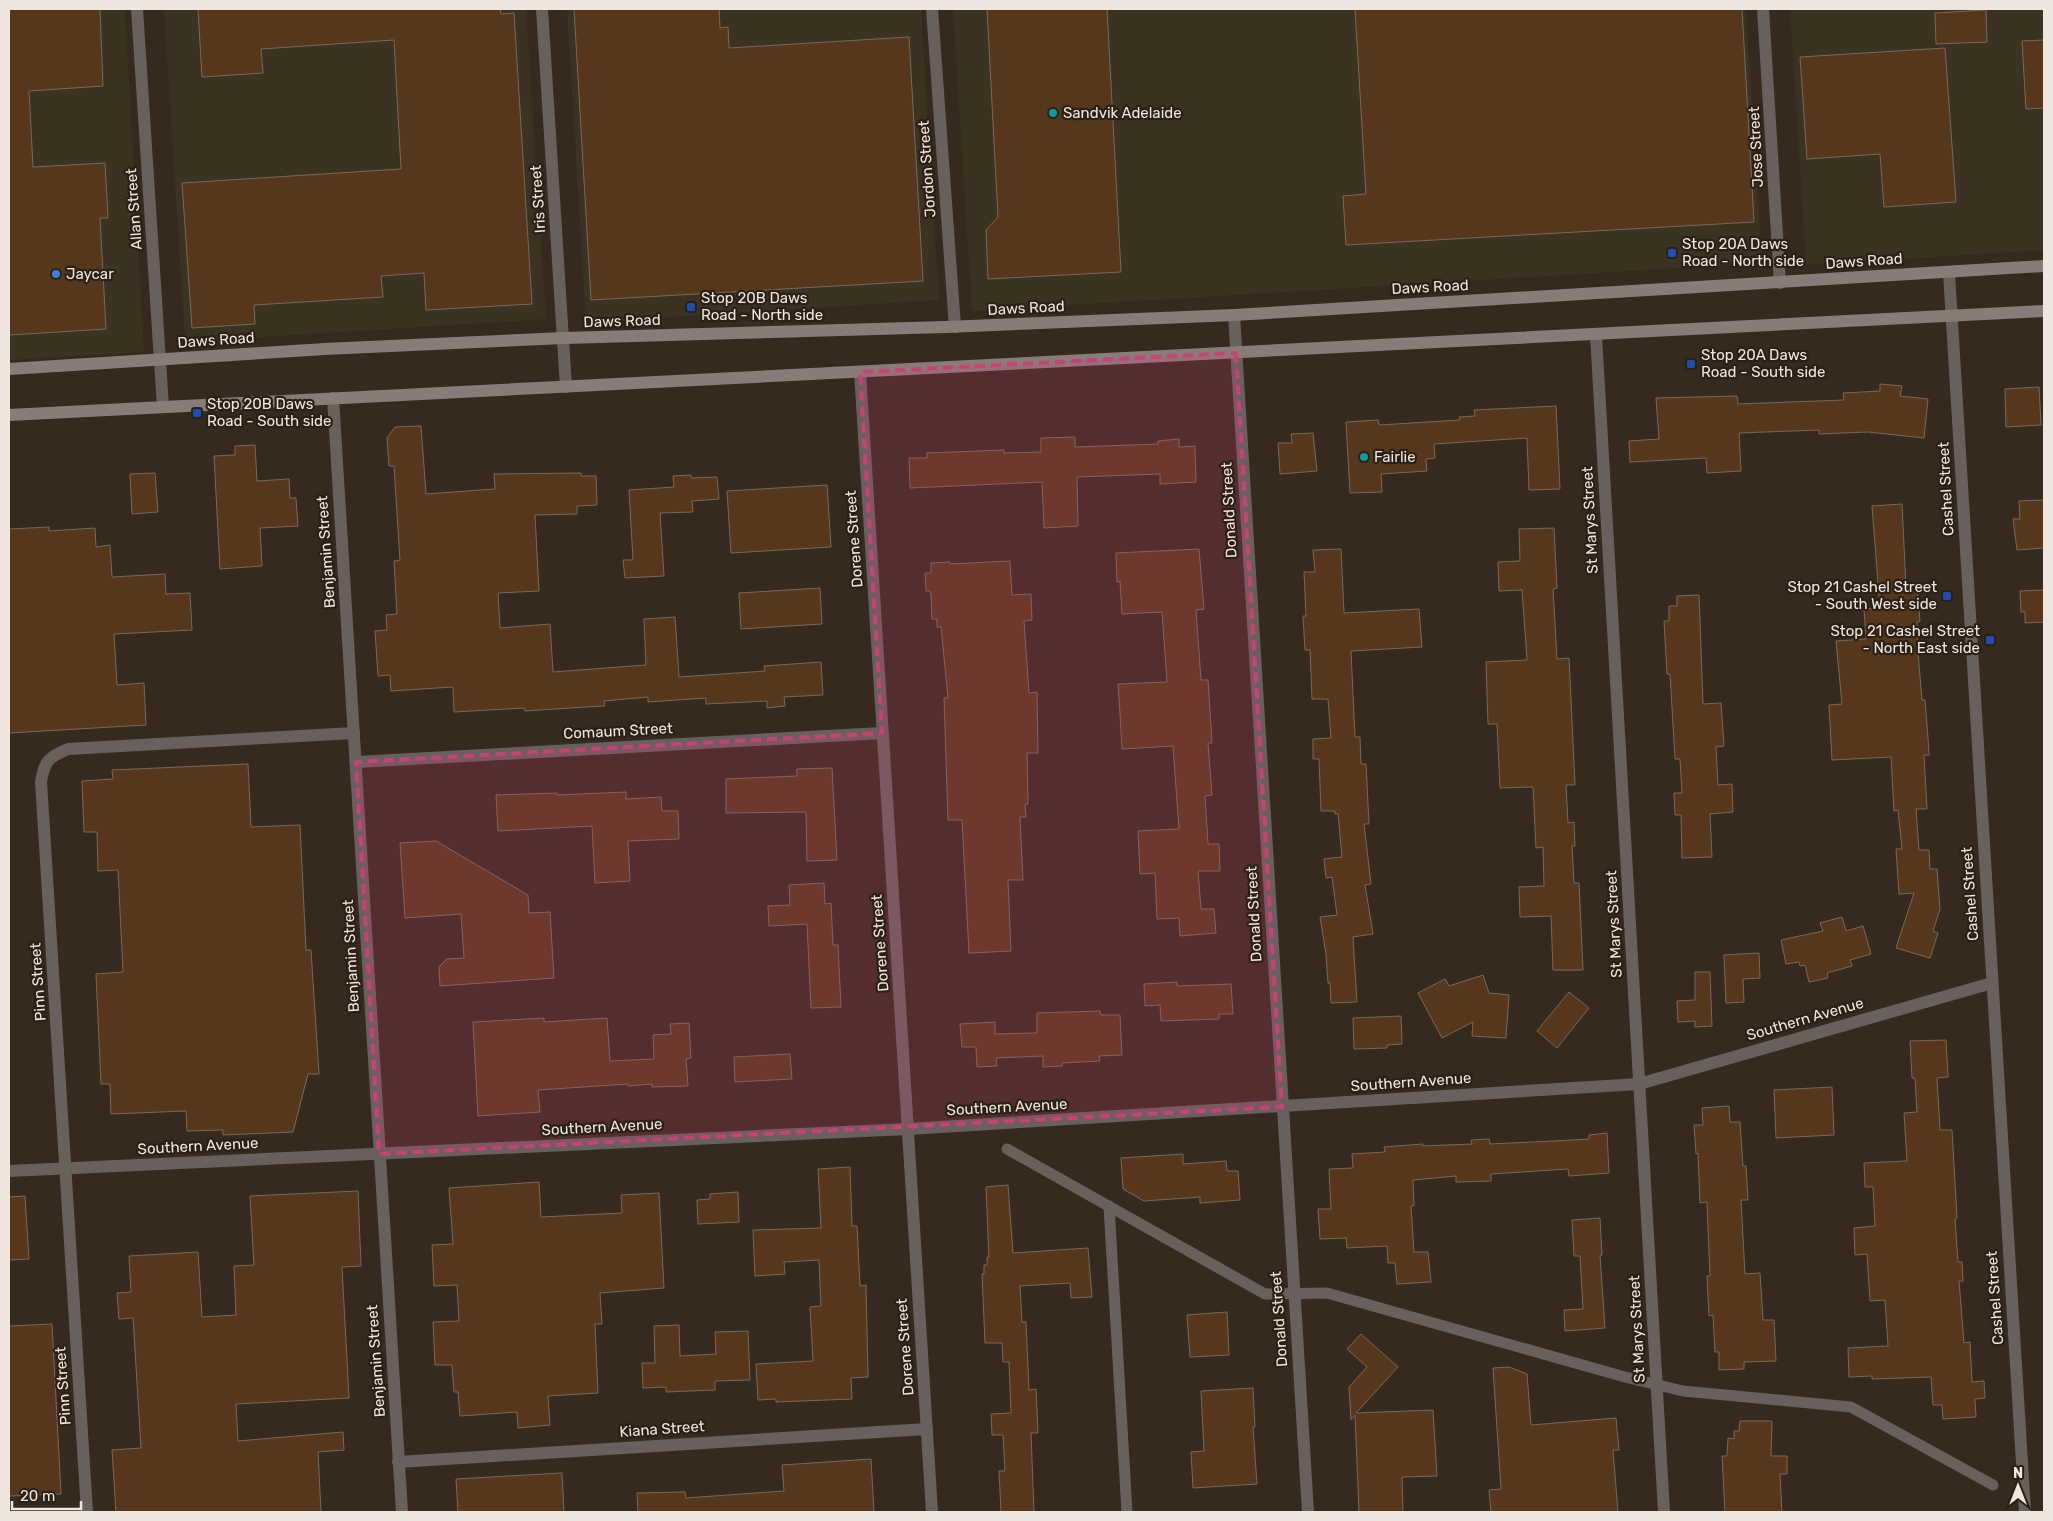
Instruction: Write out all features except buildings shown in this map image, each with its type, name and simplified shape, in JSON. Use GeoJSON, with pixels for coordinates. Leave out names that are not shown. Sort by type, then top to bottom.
{"type":"FeatureCollection","features":[{"type":"Feature","properties":{"kind":"main road","name":"Daws Road"},"geometry":{"type":"LineString","coordinates":[[9,369],[324,349],[564,338],[955,327],[1234,314],[2044,266]]}},
{"type":"Feature","properties":{"kind":"main road"},"geometry":{"type":"LineString","coordinates":[[9,415],[2044,311]]}},
{"type":"Feature","properties":{"kind":"street","name":"Allan Street"},"geometry":{"type":"LineString","coordinates":[[137,9],[163,407]]}},
{"type":"Feature","properties":{"kind":"street","name":"Iris Street"},"geometry":{"type":"LineString","coordinates":[[542,9],[566,387]]}},
{"type":"Feature","properties":{"kind":"street","name":"Jordon Street"},"geometry":{"type":"LineString","coordinates":[[932,9],[955,327]]}},
{"type":"Feature","properties":{"kind":"street","name":"Jose Street"},"geometry":{"type":"LineString","coordinates":[[1764,9],[1780,283]]}},
{"type":"Feature","properties":{"kind":"street","name":"Cashel Street"},"geometry":{"type":"LineString","coordinates":[[1949,273],[2025,1512]]}},
{"type":"Feature","properties":{"kind":"street","name":"Donald Street"},"geometry":{"type":"LineString","coordinates":[[1234,314],[1308,1512]]}},
{"type":"Feature","properties":{"kind":"street","name":"St Marys Street"},"geometry":{"type":"LineString","coordinates":[[1596,335],[1664,1512]]}},
{"type":"Feature","properties":{"kind":"street","name":"Dorene Street"},"geometry":{"type":"LineString","coordinates":[[860,372],[932,1512]]}},
{"type":"Feature","properties":{"kind":"street","name":"Benjamin Street"},"geometry":{"type":"LineString","coordinates":[[333,398],[402,1512]]}},
{"type":"Feature","properties":{"kind":"street","name":"Pinn Street"},"geometry":{"type":"LineString","coordinates":[[87,1512],[41,782],[44,766],[54,755],[68,749],[354,733]]}},
{"type":"Feature","properties":{"kind":"street","name":"Comaum Street"},"geometry":{"type":"LineString","coordinates":[[356,762],[882,733]]}},
{"type":"Feature","properties":{"kind":"street","name":"Southern Avenue"},"geometry":{"type":"LineString","coordinates":[[9,1172],[908,1129],[1639,1084],[1992,983]]}},
{"type":"Feature","properties":{"kind":"street","name":"Kiana Street"},"geometry":{"type":"LineString","coordinates":[[398,1462],[927,1429]]}},
{"type":"Feature","properties":{"kind":"lane"},"geometry":{"type":"LineString","coordinates":[[1007,1149],[1265,1294],[1327,1293],[1657,1385],[1683,1390],[1851,1407],[1993,1486]]}},
{"type":"Feature","properties":{"kind":"lane"},"geometry":{"type":"LineString","coordinates":[[1109,1206],[1127,1512]]}},
{"type":"Feature","properties":{"kind":"highlighted area"},"geometry":{"type":"Polygon","coordinates":[[[1236,353],[1282,1107],[379,1154],[356,762],[882,733],[860,372],[1236,353]]]}},
{"type":"Feature","properties":{"kind":"shaded area"},"geometry":{"type":"Polygon","coordinates":[[[9,9],[125,9],[144,352],[9,360],[9,9]]]}},
{"type":"Feature","properties":{"kind":"shaded area"},"geometry":{"type":"Polygon","coordinates":[[[164,9],[526,9],[546,319],[185,342],[164,9]]]}},
{"type":"Feature","properties":{"kind":"shaded area"},"geometry":{"type":"Polygon","coordinates":[[[567,9],[921,9],[939,300],[586,322],[567,9]]]}},
{"type":"Feature","properties":{"kind":"shaded area"},"geometry":{"type":"Polygon","coordinates":[[[953,9],[1746,9],[1762,263],[972,311],[953,9]]]}},
{"type":"Feature","properties":{"kind":"shaded area"},"geometry":{"type":"Polygon","coordinates":[[[1790,9],[2044,9],[2044,250],[1806,265],[1790,9]]]}},
{"type":"Feature","properties":{"kind":"place","name":"Sandvik Adelaide"},"geometry":{"type":"Point","coordinates":[1053,113]}},
{"type":"Feature","properties":{"kind":"place","name":"Stop 20A Daws Road - North side"},"geometry":{"type":"Point","coordinates":[1672,253]}},
{"type":"Feature","properties":{"kind":"place","name":"Jaycar"},"geometry":{"type":"Point","coordinates":[56,274]}},
{"type":"Feature","properties":{"kind":"place","name":"Stop 20B Daws Road - North side"},"geometry":{"type":"Point","coordinates":[691,307]}},
{"type":"Feature","properties":{"kind":"place","name":"Stop 20A Daws Road - South side"},"geometry":{"type":"Point","coordinates":[1691,364]}},
{"type":"Feature","properties":{"kind":"place","name":"Stop 20B Daws Road - South side"},"geometry":{"type":"Point","coordinates":[197,413]}},
{"type":"Feature","properties":{"kind":"place","name":"Fairlie"},"geometry":{"type":"Point","coordinates":[1364,457]}},
{"type":"Feature","properties":{"kind":"place","name":"Stop 21 Cashel Street - South West side"},"geometry":{"type":"Point","coordinates":[1947,596]}},
{"type":"Feature","properties":{"kind":"place","name":"Stop 21 Cashel Street - North East side"},"geometry":{"type":"Point","coordinates":[1990,640]}}]}
